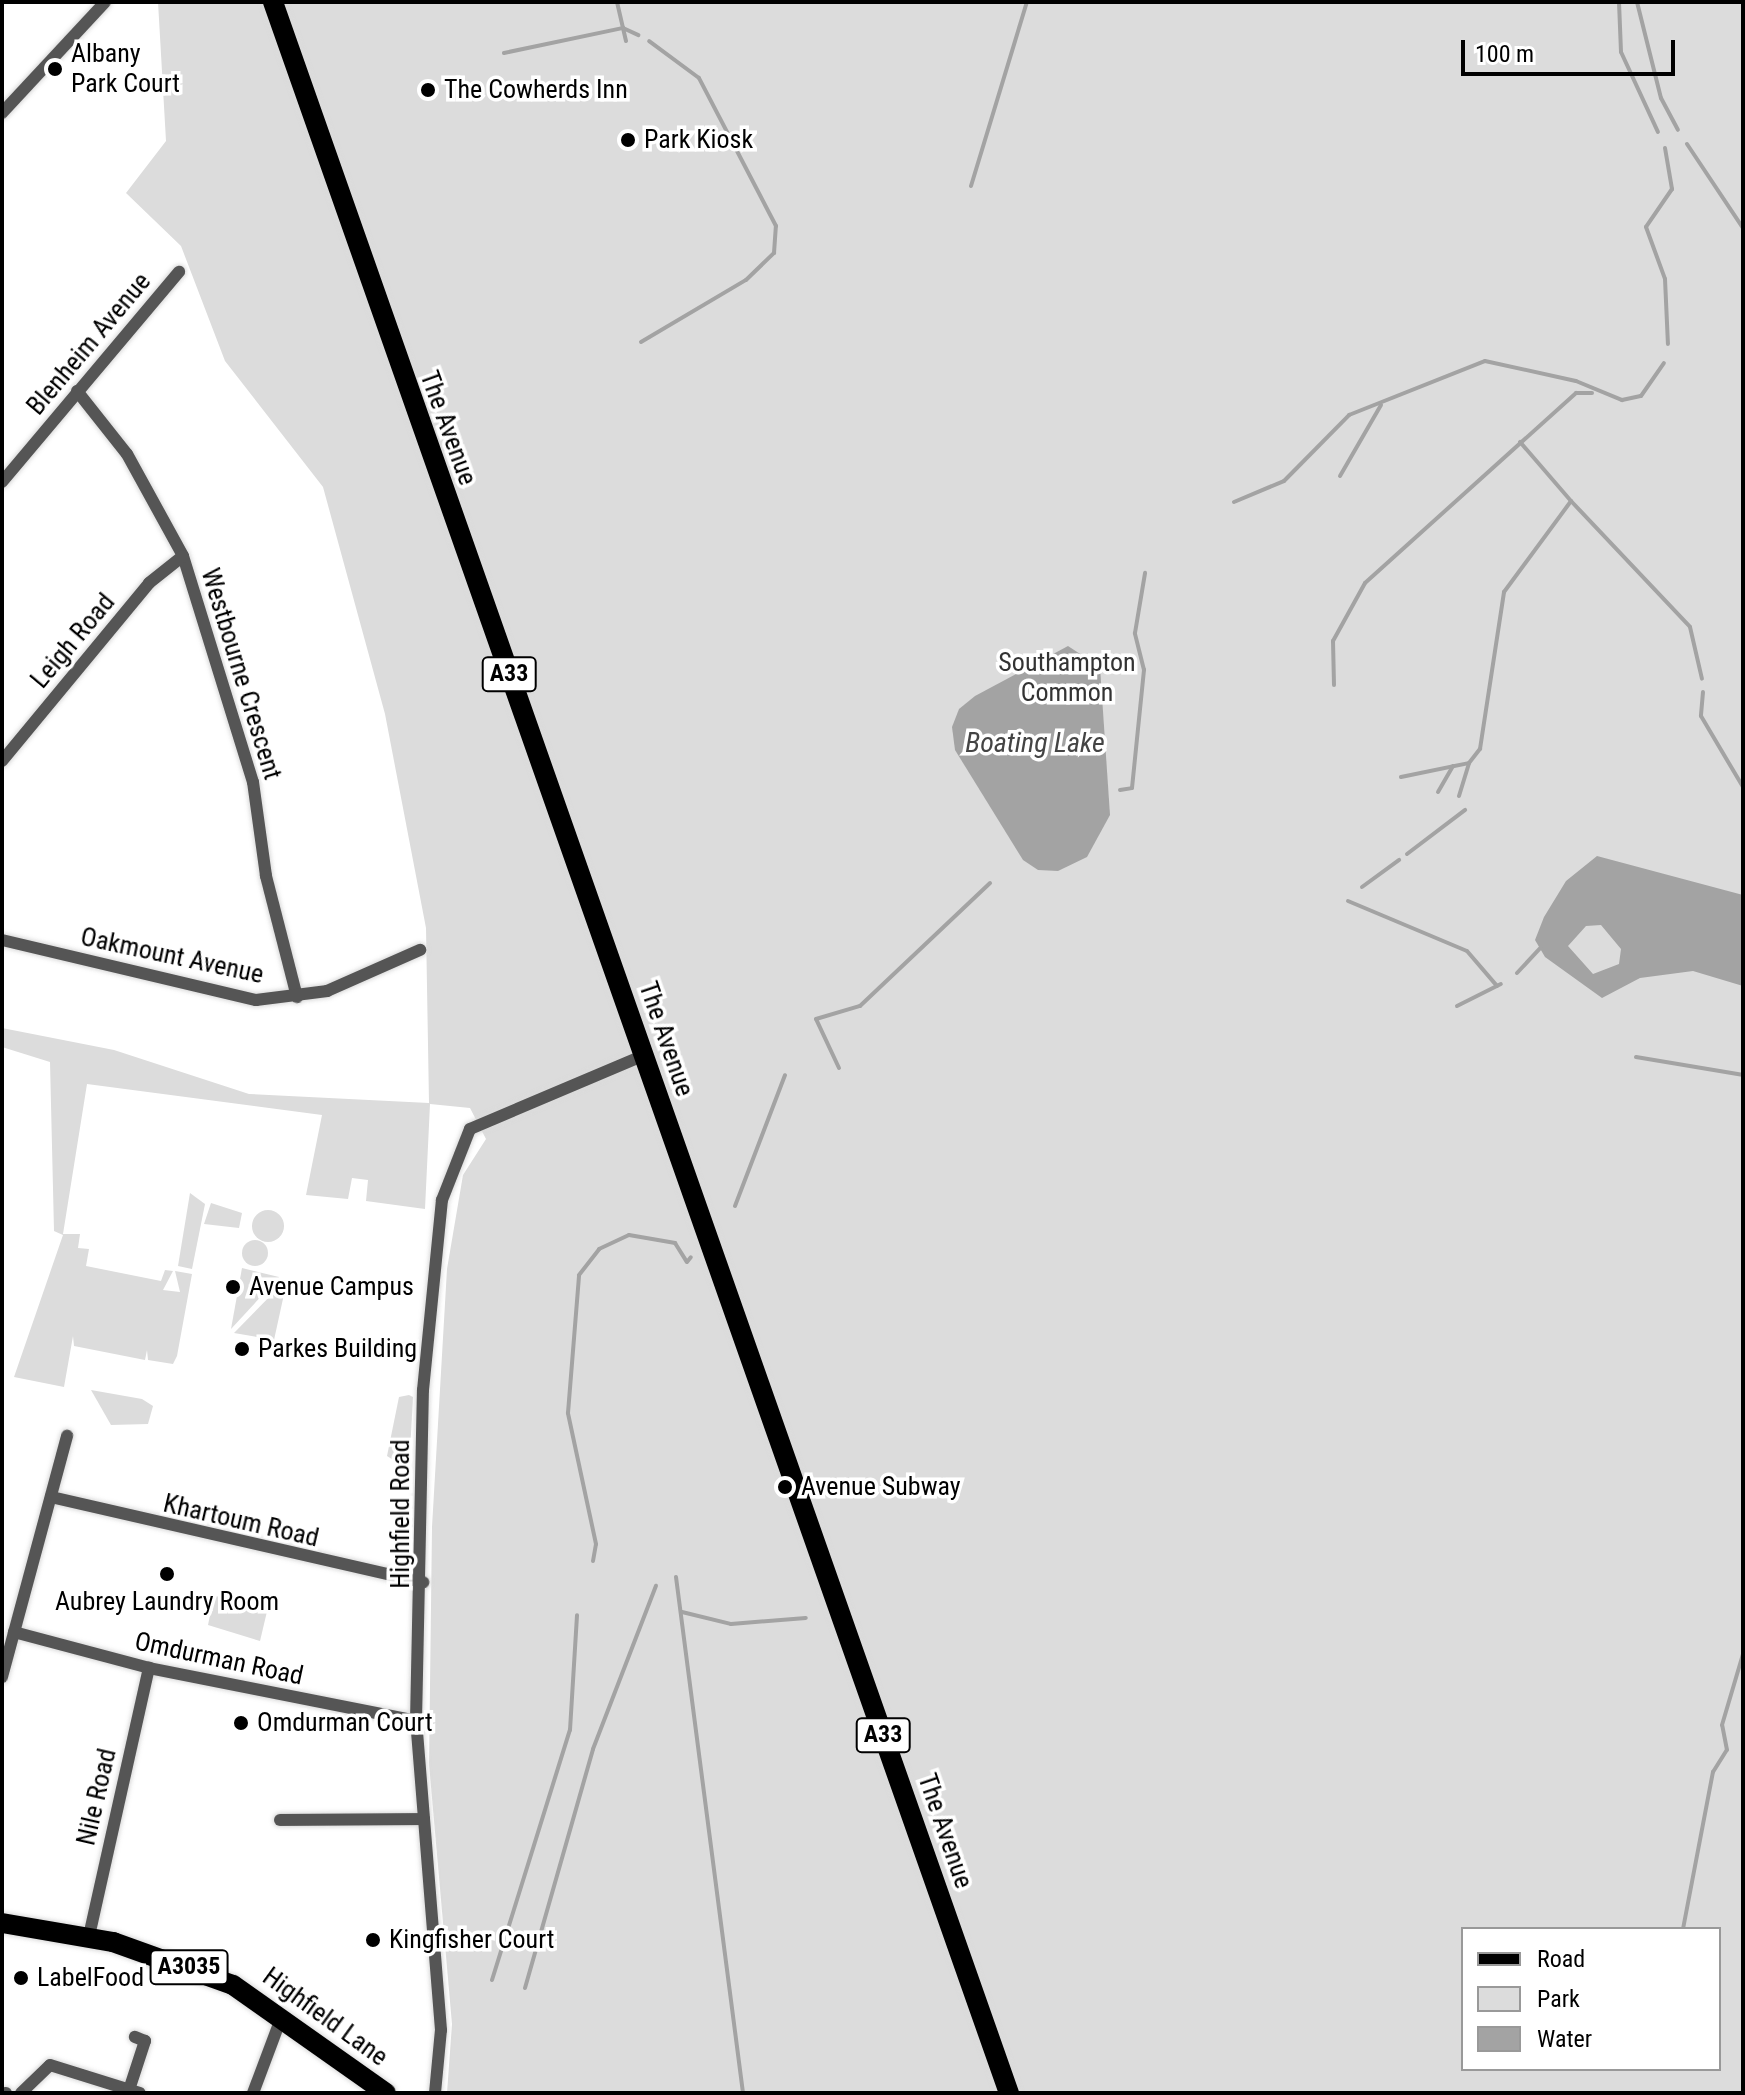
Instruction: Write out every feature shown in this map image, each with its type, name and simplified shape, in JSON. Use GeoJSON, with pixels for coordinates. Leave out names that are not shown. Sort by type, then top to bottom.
{"type":"FeatureCollection","features":[{"type":"Feature","properties":{"kind":"main road","name":"The Avenue"},"geometry":{"type":"LineString","coordinates":[[273,2],[1009,2093]]}},
{"type":"Feature","properties":{"kind":"main road","name":"Highfield Lane"},"geometry":{"type":"LineString","coordinates":[[2,1923],[89,1936],[233,1985],[283,2013],[386,2093]]}},
{"type":"Feature","properties":{"kind":"street"},"geometry":{"type":"LineString","coordinates":[[2,113],[105,2]]}},
{"type":"Feature","properties":{"kind":"street","name":"Blenheim Avenue"},"geometry":{"type":"LineString","coordinates":[[2,482],[179,272]]}},
{"type":"Feature","properties":{"kind":"street","name":"Westbourne Crescent"},"geometry":{"type":"LineString","coordinates":[[77,391],[127,454],[183,556],[253,782],[266,876],[297,997]]}},
{"type":"Feature","properties":{"kind":"street","name":"Leigh Road"},"geometry":{"type":"LineString","coordinates":[[2,761],[149,583],[183,556]]}},
{"type":"Feature","properties":{"kind":"street","name":"Oakmount Avenue"},"geometry":{"type":"LineString","coordinates":[[2,940],[256,1000],[297,997],[352,982],[420,950]]}},
{"type":"Feature","properties":{"kind":"street","name":"Highfield Road"},"geometry":{"type":"LineString","coordinates":[[435,2093],[441,2030],[416,1721],[423,1582],[420,1522],[433,1258],[463,1136],[482,1121],[644,1055]]}},
{"type":"Feature","properties":{"kind":"street"},"geometry":{"type":"LineString","coordinates":[[2,1677],[67,1436]]}},
{"type":"Feature","properties":{"kind":"street","name":"Khartoum Road"},"geometry":{"type":"LineString","coordinates":[[51,1497],[423,1582]]}},
{"type":"Feature","properties":{"kind":"street","name":"Omdurman Road"},"geometry":{"type":"LineString","coordinates":[[14,1632],[149,1668],[416,1721]]}},
{"type":"Feature","properties":{"kind":"street","name":"Nile Road"},"geometry":{"type":"LineString","coordinates":[[89,1936],[149,1668]]}},
{"type":"Feature","properties":{"kind":"street"},"geometry":{"type":"LineString","coordinates":[[280,1820],[424,1819]]}},
{"type":"Feature","properties":{"kind":"street"},"geometry":{"type":"LineString","coordinates":[[253,2093],[283,2013]]}},
{"type":"Feature","properties":{"kind":"street"},"geometry":{"type":"LineString","coordinates":[[21,2093],[50,2065],[133,2092],[145,2041],[135,2037]]}},
{"type":"Feature","properties":{"kind":"green space","name":"Southampton Common"},"geometry":{"type":"Polygon","coordinates":[[[158,2],[1743,2],[1743,2093],[447,2093],[452,2024],[429,1764],[432,1527],[447,1269],[463,1175],[486,1139],[470,1108],[430,1104],[425,1209],[366,1201],[368,1180],[352,1178],[348,1199],[306,1195],[322,1115],[87,1084],[63,1234],[80,1234],[78,1248],[89,1249],[86,1266],[161,1281],[165,1270],[173,1271],[163,1290],[180,1292],[175,1271],[192,1274],[177,1356],[173,1364],[148,1360],[147,1350],[145,1360],[74,1346],[73,1336],[64,1387],[14,1377],[63,1235],[54,1231],[50,1062],[2,1047],[2,1028],[114,1050],[249,1094],[429,1103],[426,928],[385,714],[323,487],[225,361],[181,246],[126,193],[166,141],[158,2]]]}},
{"type":"Feature","properties":{"kind":"green space"},"geometry":{"type":"Polygon","coordinates":[[[190,1193],[205,1204],[192,1269],[178,1266],[190,1193]]]}},
{"type":"Feature","properties":{"kind":"green space"},"geometry":{"type":"Polygon","coordinates":[[[211,1203],[242,1213],[239,1228],[204,1224],[211,1203]]]}},
{"type":"Feature","properties":{"kind":"green space"},"geometry":{"type":"Polygon","coordinates":[[[268,1210],[279,1215],[284,1226],[279,1237],[268,1242],[257,1237],[252,1226],[257,1215],[268,1210]]]}},
{"type":"Feature","properties":{"kind":"green space"},"geometry":{"type":"Polygon","coordinates":[[[255,1240],[264,1244],[268,1253],[264,1262],[255,1266],[246,1262],[242,1253],[246,1244],[255,1240]]]}},
{"type":"Feature","properties":{"kind":"green space"},"geometry":{"type":"Polygon","coordinates":[[[242,1268],[279,1277],[231,1329],[242,1268]]]}},
{"type":"Feature","properties":{"kind":"green space"},"geometry":{"type":"Polygon","coordinates":[[[286,1285],[274,1340],[234,1333],[280,1286],[286,1285]]]}},
{"type":"Feature","properties":{"kind":"green space"},"geometry":{"type":"Polygon","coordinates":[[[91,1390],[142,1399],[153,1406],[148,1424],[111,1425],[91,1390]]]}},
{"type":"Feature","properties":{"kind":"green space"},"geometry":{"type":"Polygon","coordinates":[[[399,1397],[413,1397],[409,1470],[387,1456],[399,1397]]]}},
{"type":"Feature","properties":{"kind":"green space"},"geometry":{"type":"Polygon","coordinates":[[[214,1596],[269,1603],[260,1641],[208,1625],[214,1596]]]}},
{"type":"Feature","properties":{"kind":"water","name":"Boating Lake"},"geometry":{"type":"Polygon","coordinates":[[[1068,646],[1100,667],[1110,815],[1087,857],[1058,871],[1038,870],[1023,860],[955,750],[952,727],[959,709],[975,696],[1068,646]]]}},
{"type":"Feature","properties":{"kind":"water"},"geometry":{"type":"Polygon","coordinates":[[[1597,856],[1743,895],[1743,986],[1693,971],[1640,978],[1602,998],[1545,957],[1535,940],[1544,917],[1566,881],[1597,856]],[[1601,925],[1586,926],[1568,946],[1593,974],[1619,964],[1621,949],[1601,925]]]}},
{"type":"Feature","properties":{"kind":"waterway"},"geometry":{"type":"LineString","coordinates":[[617,2],[626,41]]}},
{"type":"Feature","properties":{"kind":"waterway"},"geometry":{"type":"LineString","coordinates":[[971,186],[1027,2]]}},
{"type":"Feature","properties":{"kind":"waterway"},"geometry":{"type":"LineString","coordinates":[[1619,2],[1621,52],[1658,132]]}},
{"type":"Feature","properties":{"kind":"waterway"},"geometry":{"type":"LineString","coordinates":[[1637,2],[1661,98],[1678,130]]}},
{"type":"Feature","properties":{"kind":"waterway"},"geometry":{"type":"LineString","coordinates":[[504,53],[623,28],[638,35]]}},
{"type":"Feature","properties":{"kind":"waterway"},"geometry":{"type":"LineString","coordinates":[[641,342],[746,280],[774,253],[776,226],[699,78],[649,41]]}},
{"type":"Feature","properties":{"kind":"waterway"},"geometry":{"type":"LineString","coordinates":[[1687,144],[1743,228]]}},
{"type":"Feature","properties":{"kind":"waterway"},"geometry":{"type":"LineString","coordinates":[[1665,148],[1672,189],[1646,227],[1665,279],[1668,344]]}},
{"type":"Feature","properties":{"kind":"waterway"},"geometry":{"type":"LineString","coordinates":[[1234,502],[1284,481],[1349,415],[1485,361],[1576,381],[1622,400],[1641,396],[1664,363]]}},
{"type":"Feature","properties":{"kind":"waterway"},"geometry":{"type":"LineString","coordinates":[[1334,685],[1333,641],[1365,583],[1576,393],[1592,393]]}},
{"type":"Feature","properties":{"kind":"waterway"},"geometry":{"type":"LineString","coordinates":[[1340,476],[1381,405]]}},
{"type":"Feature","properties":{"kind":"waterway"},"geometry":{"type":"LineString","coordinates":[[1401,777],[1469,763],[1480,749],[1504,592],[1571,501],[1520,442]]}},
{"type":"Feature","properties":{"kind":"waterway"},"geometry":{"type":"LineString","coordinates":[[1571,501],[1690,627],[1702,679]]}},
{"type":"Feature","properties":{"kind":"waterway"},"geometry":{"type":"LineString","coordinates":[[1120,790],[1132,788],[1144,670],[1135,633],[1145,573]]}},
{"type":"Feature","properties":{"kind":"waterway"},"geometry":{"type":"LineString","coordinates":[[1703,692],[1701,716],[1743,787]]}},
{"type":"Feature","properties":{"kind":"waterway"},"geometry":{"type":"LineString","coordinates":[[1459,796],[1469,763]]}},
{"type":"Feature","properties":{"kind":"waterway"},"geometry":{"type":"LineString","coordinates":[[1438,792],[1453,766]]}},
{"type":"Feature","properties":{"kind":"waterway"},"geometry":{"type":"LineString","coordinates":[[1407,854],[1465,810]]}},
{"type":"Feature","properties":{"kind":"waterway"},"geometry":{"type":"LineString","coordinates":[[1362,887],[1399,860]]}},
{"type":"Feature","properties":{"kind":"waterway"},"geometry":{"type":"LineString","coordinates":[[839,1068],[816,1019],[860,1006],[990,883]]}},
{"type":"Feature","properties":{"kind":"waterway"},"geometry":{"type":"LineString","coordinates":[[1348,901],[1467,951],[1497,986]]}},
{"type":"Feature","properties":{"kind":"waterway"},"geometry":{"type":"LineString","coordinates":[[1517,973],[1540,948]]}},
{"type":"Feature","properties":{"kind":"waterway"},"geometry":{"type":"LineString","coordinates":[[1457,1006],[1501,984]]}},
{"type":"Feature","properties":{"kind":"waterway"},"geometry":{"type":"LineString","coordinates":[[1636,1057],[1743,1075]]}},
{"type":"Feature","properties":{"kind":"waterway"},"geometry":{"type":"LineString","coordinates":[[735,1206],[785,1075]]}},
{"type":"Feature","properties":{"kind":"waterway"},"geometry":{"type":"LineString","coordinates":[[593,1561],[596,1544],[568,1413],[579,1275],[599,1249],[629,1235],[675,1243],[687,1262],[691,1257]]}},
{"type":"Feature","properties":{"kind":"waterway"},"geometry":{"type":"LineString","coordinates":[[676,1577],[743,2093]]}},
{"type":"Feature","properties":{"kind":"waterway"},"geometry":{"type":"LineString","coordinates":[[525,1988],[593,1749],[656,1586]]}},
{"type":"Feature","properties":{"kind":"waterway"},"geometry":{"type":"LineString","coordinates":[[682,1612],[731,1624],[806,1618]]}},
{"type":"Feature","properties":{"kind":"waterway"},"geometry":{"type":"LineString","coordinates":[[492,1980],[570,1730],[577,1615]]}},
{"type":"Feature","properties":{"kind":"waterway"},"geometry":{"type":"LineString","coordinates":[[1683,1927],[1713,1772],[1727,1750],[1722,1725],[1743,1654]]}},
{"type":"Feature","properties":{"kind":"place","name":"Albany Park Court"},"geometry":{"type":"Point","coordinates":[55,69]}},
{"type":"Feature","properties":{"kind":"place","name":"The Cowherds Inn"},"geometry":{"type":"Point","coordinates":[428,90]}},
{"type":"Feature","properties":{"kind":"place","name":"Park Kiosk"},"geometry":{"type":"Point","coordinates":[628,140]}},
{"type":"Feature","properties":{"kind":"place","name":"Avenue Campus"},"geometry":{"type":"Point","coordinates":[233,1287]}},
{"type":"Feature","properties":{"kind":"place","name":"Parkes Building"},"geometry":{"type":"Point","coordinates":[242,1349]}},
{"type":"Feature","properties":{"kind":"place","name":"Avenue Subway"},"geometry":{"type":"Point","coordinates":[785,1487]}},
{"type":"Feature","properties":{"kind":"place","name":"Aubrey Laundry Room"},"geometry":{"type":"Point","coordinates":[167,1574]}},
{"type":"Feature","properties":{"kind":"place","name":"Omdurman Court"},"geometry":{"type":"Point","coordinates":[241,1723]}},
{"type":"Feature","properties":{"kind":"place","name":"Kingfisher Court"},"geometry":{"type":"Point","coordinates":[373,1940]}},
{"type":"Feature","properties":{"kind":"place","name":"LabelFood"},"geometry":{"type":"Point","coordinates":[21,1978]}}]}
